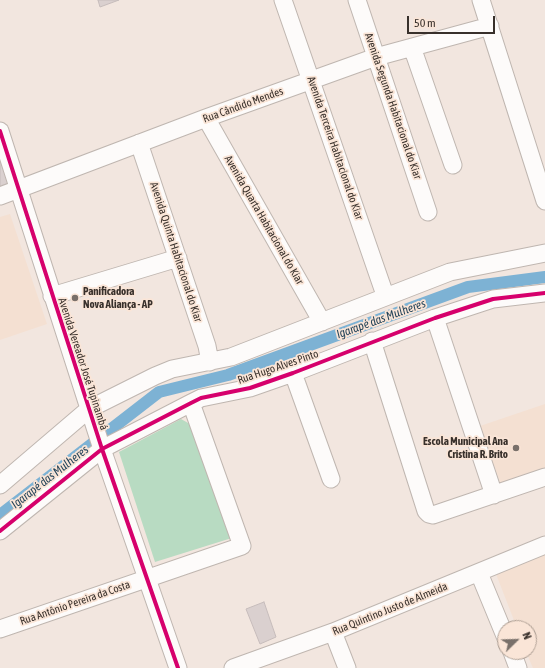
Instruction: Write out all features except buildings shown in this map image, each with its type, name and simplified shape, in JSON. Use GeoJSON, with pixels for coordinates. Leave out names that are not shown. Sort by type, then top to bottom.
{"type":"FeatureCollection","features":[{"type":"Feature","properties":{"kind":"street","name":"Avenida Terceira Habitacional do Kiar"},"geometry":{"type":"LineString","coordinates":[[283,0],[312,80],[385,296]]}},
{"type":"Feature","properties":{"kind":"street","name":"Avenida Segunda Habitacional do Kiar"},"geometry":{"type":"LineString","coordinates":[[356,0],[428,212]]}},
{"type":"Feature","properties":{"kind":"street"},"geometry":{"type":"LineString","coordinates":[[481,0],[545,201]]}},
{"type":"Feature","properties":{"kind":"street","name":"Rua Cândido Mendes"},"geometry":{"type":"LineString","coordinates":[[0,196],[206,118],[376,57],[490,26]]}},
{"type":"Feature","properties":{"kind":"street"},"geometry":{"type":"LineString","coordinates":[[412,47],[453,165]]}},
{"type":"Feature","properties":{"kind":"street","name":"Avenida Quarta Habitacional do Kiar"},"geometry":{"type":"LineString","coordinates":[[206,118],[322,322]]}},
{"type":"Feature","properties":{"kind":"street","name":"Avenida Vereador José Tupinambá"},"geometry":{"type":"LineString","coordinates":[[0,131],[90,414],[178,668]]}},
{"type":"Feature","properties":{"kind":"street","name":"Avenida Quinta Habitacional do Kiar"},"geometry":{"type":"LineString","coordinates":[[139,143],[207,346],[210,362]]}},
{"type":"Feature","properties":{"kind":"street"},"geometry":{"type":"LineString","coordinates":[[0,485],[90,414],[172,369],[231,357],[450,272],[545,253]]}},
{"type":"Feature","properties":{"kind":"street"},"geometry":{"type":"LineString","coordinates":[[52,296],[178,258]]}},
{"type":"Feature","properties":{"kind":"street","name":"Rua Hugo Alves Pinto"},"geometry":{"type":"LineString","coordinates":[[0,531],[101,446],[201,398],[250,388],[293,373],[372,341],[493,299],[545,293]]}},
{"type":"Feature","properties":{"kind":"street"},"geometry":{"type":"LineString","coordinates":[[435,318],[494,495]]}},
{"type":"Feature","properties":{"kind":"street"},"geometry":{"type":"LineString","coordinates":[[372,341],[426,511],[429,514],[494,495],[545,477]]}},
{"type":"Feature","properties":{"kind":"street"},"geometry":{"type":"LineString","coordinates":[[293,373],[331,479]]}},
{"type":"Feature","properties":{"kind":"street","name":"Rua Antônio Pereira da Costa"},"geometry":{"type":"LineString","coordinates":[[0,629],[242,546],[191,403]]}},
{"type":"Feature","properties":{"kind":"street","name":"Rua Quintino Justo de Almeida"},"geometry":{"type":"LineString","coordinates":[[233,668],[333,632],[545,545]]}},
{"type":"Feature","properties":{"kind":"street"},"geometry":{"type":"LineString","coordinates":[[479,573],[498,620]]}},
{"type":"Feature","properties":{"kind":"street"},"geometry":{"type":"LineString","coordinates":[[333,632],[347,668]]}},
{"type":"Feature","properties":{"kind":"shaded area"},"geometry":{"type":"Polygon","coordinates":[[[10,214],[47,324],[0,340],[0,217],[10,214]]]}},
{"type":"Feature","properties":{"kind":"shaded area","name":"Escola Municipal Ana Cristina R. Brito"},"geometry":{"type":"Polygon","coordinates":[[[545,404],[545,470],[501,485],[480,426],[545,404]]]}},
{"type":"Feature","properties":{"kind":"shaded area"},"geometry":{"type":"Polygon","coordinates":[[[545,553],[545,668],[533,668],[530,660],[537,660],[537,620],[514,620],[496,574],[545,553]]]}},
{"type":"Feature","properties":{"kind":"green space"},"geometry":{"type":"Polygon","coordinates":[[[181,419],[197,428],[235,537],[155,562],[119,452],[181,419]]]}},
{"type":"Feature","properties":{"kind":"waterway","name":"Igarapé das Mulheres"},"geometry":{"type":"LineString","coordinates":[[0,515],[159,392],[228,375],[468,287],[545,277]]}},
{"type":"Feature","properties":{"kind":"cycle path"},"geometry":{"type":"LineString","coordinates":[[0,131],[102,449],[178,668]]}},
{"type":"Feature","properties":{"kind":"cycle path"},"geometry":{"type":"LineString","coordinates":[[0,531],[102,449],[201,398],[250,388],[435,318],[493,299],[545,293]]}},
{"type":"Feature","properties":{"kind":"place","name":"Panificadora Nova Aliança - AP"},"geometry":{"type":"Point","coordinates":[75,298]}},
{"type":"Feature","properties":{"kind":"place","name":"Escola Municipal Ana Cristina R. Brito"},"geometry":{"type":"Point","coordinates":[516,448]}}]}
